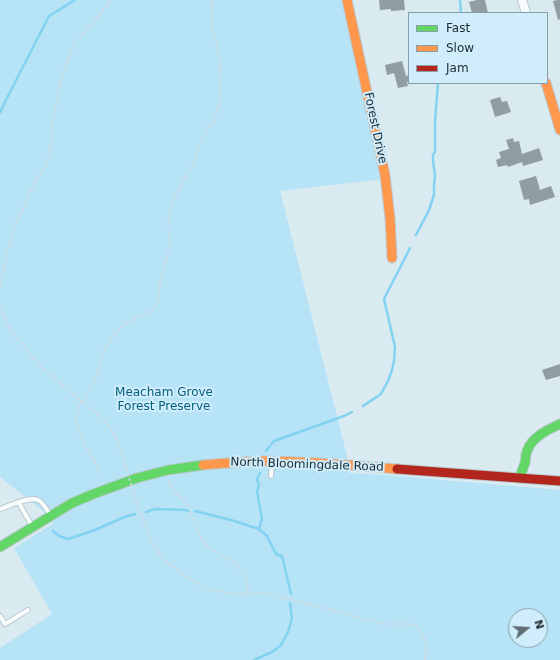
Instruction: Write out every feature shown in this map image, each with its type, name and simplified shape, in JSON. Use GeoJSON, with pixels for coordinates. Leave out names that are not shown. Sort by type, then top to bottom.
{"type":"FeatureCollection","features":[{"type":"Feature","properties":{"kind":"main road","name":"Forest Drive"},"geometry":{"type":"LineString","coordinates":[[347,0],[385,175],[390,218],[392,258]]}},
{"type":"Feature","properties":{"kind":"main road"},"geometry":{"type":"LineString","coordinates":[[546,84],[560,130]]}},
{"type":"Feature","properties":{"kind":"main road"},"geometry":{"type":"LineString","coordinates":[[520,478],[527,450],[532,442],[538,436],[560,424]]}},
{"type":"Feature","properties":{"kind":"main road","name":"North Bloomingdale Road"},"geometry":{"type":"LineString","coordinates":[[0,547],[50,516],[103,490],[165,471],[182,467],[216,463],[272,462],[356,465],[560,482]]}},
{"type":"Feature","properties":{"kind":"street"},"geometry":{"type":"LineString","coordinates":[[522,0],[526,12]]}},
{"type":"Feature","properties":{"kind":"lane"},"geometry":{"type":"LineString","coordinates":[[271,476],[272,462]]}},
{"type":"Feature","properties":{"kind":"lane"},"geometry":{"type":"LineString","coordinates":[[0,509],[32,498],[39,500],[46,507],[50,516]]}},
{"type":"Feature","properties":{"kind":"lane"},"geometry":{"type":"LineString","coordinates":[[18,502],[33,527]]}},
{"type":"Feature","properties":{"kind":"lane"},"geometry":{"type":"LineString","coordinates":[[0,616],[5,624],[28,610]]}},
{"type":"Feature","properties":{"kind":"path"},"geometry":{"type":"LineString","coordinates":[[0,288],[13,230],[35,182],[45,166],[51,148],[50,127],[63,73],[74,44],[100,14],[109,0]]}},
{"type":"Feature","properties":{"kind":"path"},"geometry":{"type":"LineString","coordinates":[[100,476],[97,467],[80,435],[76,417],[82,401],[96,379],[102,354],[112,338],[125,324],[154,309],[158,300],[161,276],[170,243],[168,229],[169,211],[180,186],[194,162],[199,146],[208,127],[215,120],[220,99],[221,76],[217,43],[212,22],[212,0]]}},
{"type":"Feature","properties":{"kind":"path"},"geometry":{"type":"LineString","coordinates":[[0,308],[11,331],[40,366],[101,418],[113,432],[122,454],[138,507],[150,538],[163,559],[186,577],[210,590],[234,594],[268,593],[383,624],[415,625],[423,634],[426,652],[425,660]]}},
{"type":"Feature","properties":{"kind":"path"},"geometry":{"type":"LineString","coordinates":[[169,480],[174,493],[186,503],[196,528],[205,544],[242,571],[246,577],[248,594]]}},
{"type":"Feature","properties":{"kind":"green space","name":"Meacham Grove Forest Preserve"},"geometry":{"type":"Polygon","coordinates":[[[0,0],[347,0],[385,179],[280,191],[347,456],[349,473],[560,490],[560,660],[0,660],[0,648],[52,614],[14,548],[53,524],[43,511],[0,477],[0,0]]]}},
{"type":"Feature","properties":{"kind":"building"},"geometry":{"type":"Polygon","coordinates":[[[379,0],[404,0],[405,10],[380,10],[379,0]]]}},
{"type":"Feature","properties":{"kind":"building"},"geometry":{"type":"Polygon","coordinates":[[[485,0],[488,12],[472,12],[469,2],[485,0]]]}},
{"type":"Feature","properties":{"kind":"building"},"geometry":{"type":"Polygon","coordinates":[[[560,0],[560,19],[558,20],[553,1],[560,0]]]}},
{"type":"Feature","properties":{"kind":"building"},"geometry":{"type":"Polygon","coordinates":[[[402,61],[406,76],[408,75],[408,86],[398,88],[394,73],[387,75],[385,65],[402,61]]]}},
{"type":"Feature","properties":{"kind":"building"},"geometry":{"type":"Polygon","coordinates":[[[500,97],[502,102],[507,101],[511,112],[495,117],[490,100],[500,97]]]}},
{"type":"Feature","properties":{"kind":"building"},"geometry":{"type":"Polygon","coordinates":[[[513,138],[514,142],[519,141],[522,154],[539,148],[543,160],[523,166],[522,162],[508,167],[507,165],[498,167],[496,160],[501,158],[499,152],[509,149],[506,140],[513,138]]]}},
{"type":"Feature","properties":{"kind":"building"},"geometry":{"type":"Polygon","coordinates":[[[536,176],[540,190],[551,186],[555,197],[530,205],[529,199],[524,200],[519,181],[536,176]]]}},
{"type":"Feature","properties":{"kind":"building"},"geometry":{"type":"Polygon","coordinates":[[[560,364],[560,376],[546,380],[542,370],[560,364]]]}},
{"type":"Feature","properties":{"kind":"waterway"},"geometry":{"type":"LineString","coordinates":[[0,113],[49,16],[75,0]]}},
{"type":"Feature","properties":{"kind":"waterway"},"geometry":{"type":"LineString","coordinates":[[460,0],[461,12]]}},
{"type":"Feature","properties":{"kind":"waterway"},"geometry":{"type":"LineString","coordinates":[[416,235],[429,210],[434,195],[435,176],[433,155],[435,152],[435,122],[438,84]]}},
{"type":"Feature","properties":{"kind":"waterway"},"geometry":{"type":"LineString","coordinates":[[363,406],[381,394],[392,370],[395,347],[384,299],[410,248]]}},
{"type":"Feature","properties":{"kind":"waterway"},"geometry":{"type":"LineString","coordinates":[[266,451],[274,441],[352,412]]}},
{"type":"Feature","properties":{"kind":"waterway"},"geometry":{"type":"LineString","coordinates":[[259,529],[262,519],[257,492],[259,485],[257,479],[260,473]]}},
{"type":"Feature","properties":{"kind":"waterway"},"geometry":{"type":"LineString","coordinates":[[146,512],[155,509],[188,511]]}},
{"type":"Feature","properties":{"kind":"waterway"},"geometry":{"type":"LineString","coordinates":[[195,511],[259,529],[267,536],[276,554],[282,556],[291,594]]}},
{"type":"Feature","properties":{"kind":"waterway"},"geometry":{"type":"LineString","coordinates":[[53,531],[59,536],[68,539],[135,514]]}},
{"type":"Feature","properties":{"kind":"waterway"},"geometry":{"type":"LineString","coordinates":[[254,660],[272,652],[281,645],[288,632],[292,619],[290,603]]}},
{"type":"Feature","properties":{"kind":"traffic: fast"},"geometry":{"type":"LineString","coordinates":[[520,478],[525,463],[526,452],[529,446],[545,431],[560,424]]}},
{"type":"Feature","properties":{"kind":"traffic: fast"},"geometry":{"type":"LineString","coordinates":[[0,547],[72,503],[96,493],[137,478],[168,470],[203,465]]}},
{"type":"Feature","properties":{"kind":"traffic: slow"},"geometry":{"type":"LineString","coordinates":[[347,0],[385,175],[390,218],[392,258]]}},
{"type":"Feature","properties":{"kind":"traffic: slow"},"geometry":{"type":"LineString","coordinates":[[546,84],[560,130]]}},
{"type":"Feature","properties":{"kind":"traffic: slow"},"geometry":{"type":"LineString","coordinates":[[203,465],[279,461],[397,469]]}},
{"type":"Feature","properties":{"kind":"traffic: jam"},"geometry":{"type":"LineString","coordinates":[[397,469],[560,481]]}}]}
